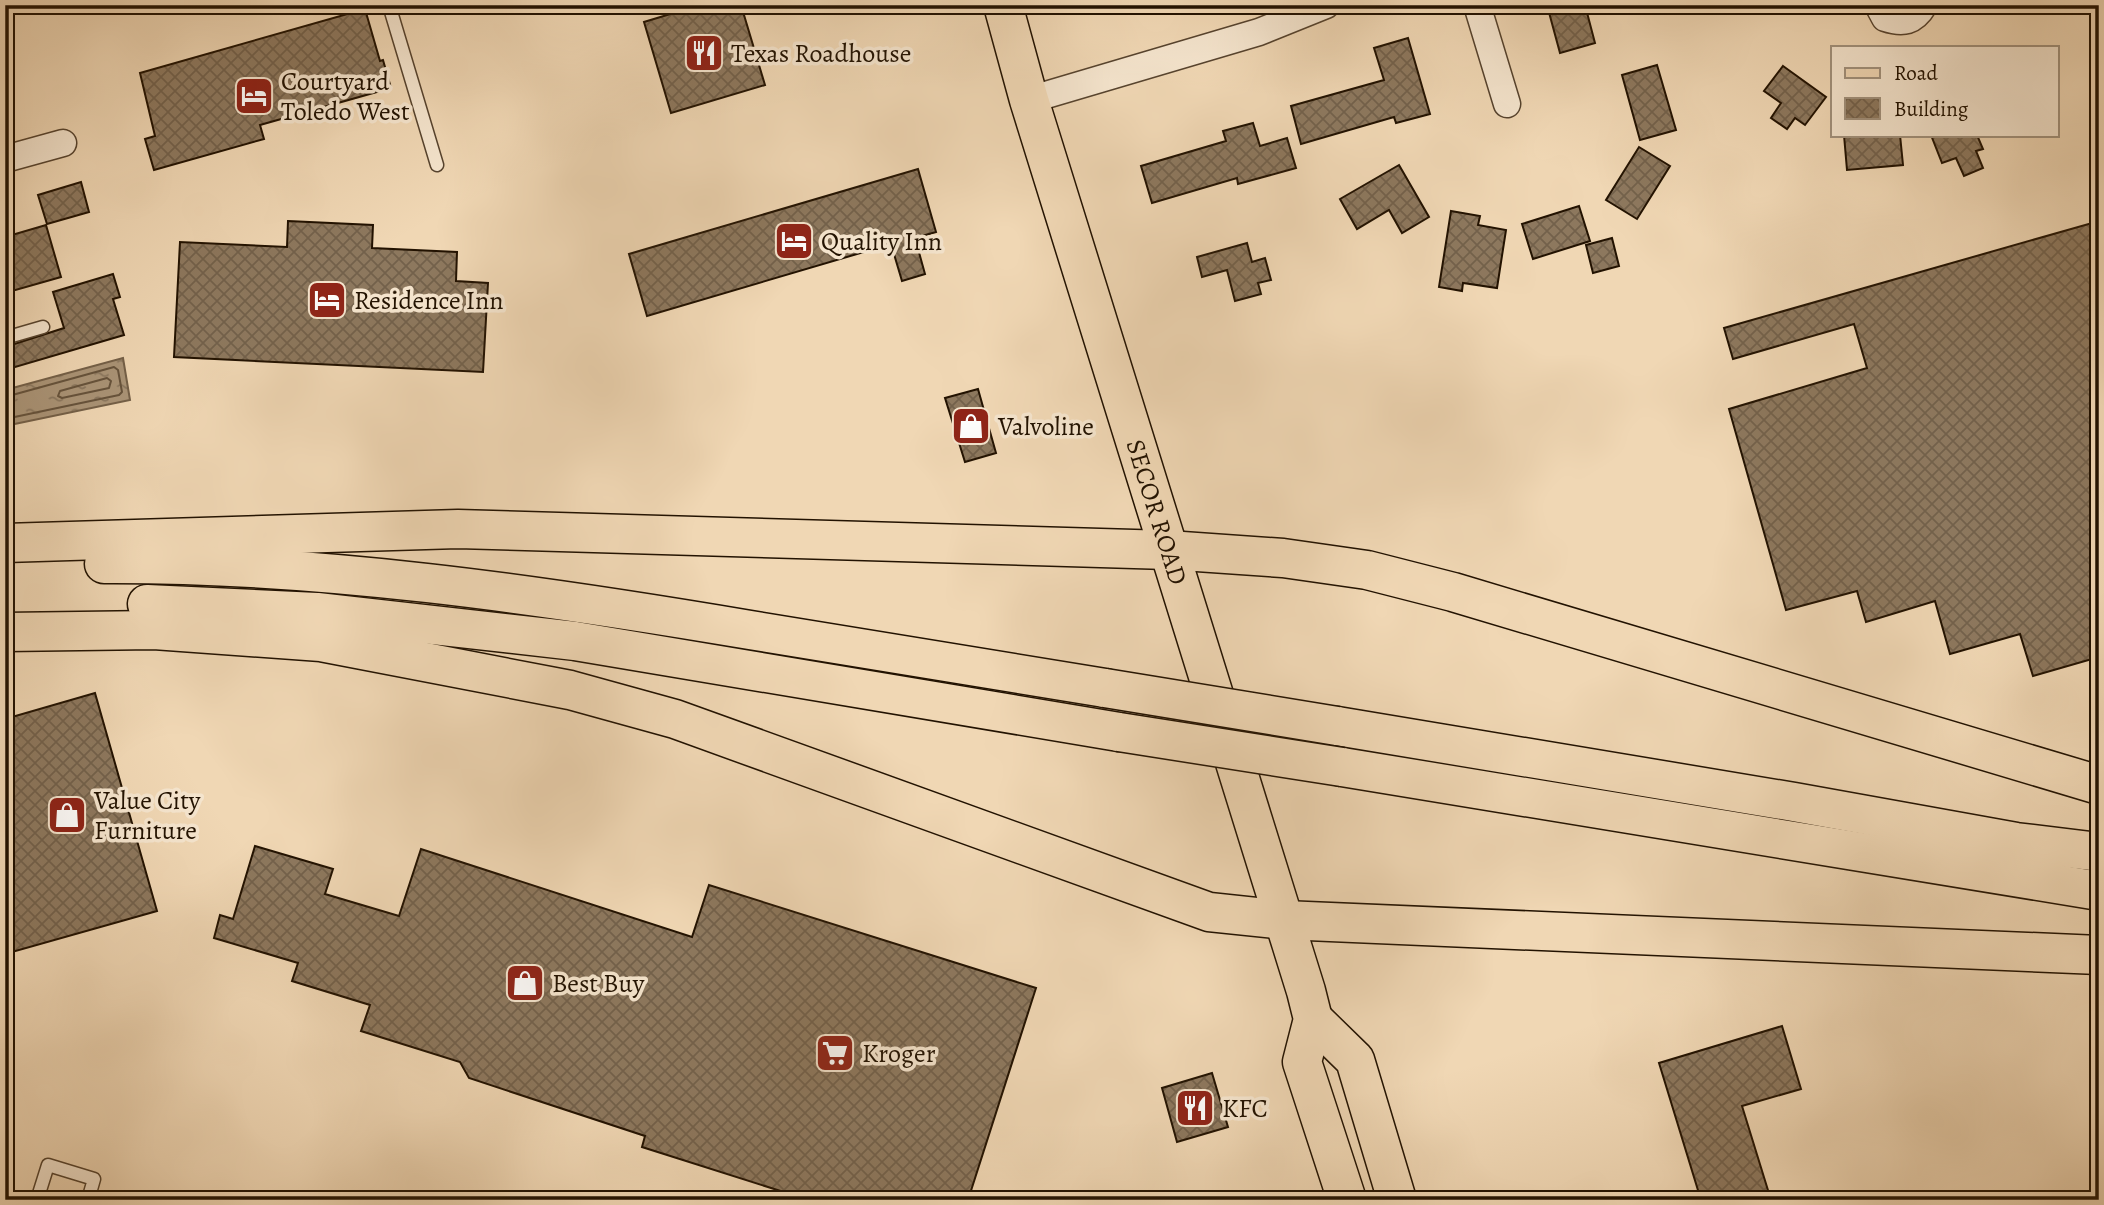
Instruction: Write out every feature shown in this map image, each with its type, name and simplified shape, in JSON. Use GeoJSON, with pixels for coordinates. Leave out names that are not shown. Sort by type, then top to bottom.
{"type":"FeatureCollection","features":[{"type":"Feature","properties":{"kind":"main road","name":"SECOR ROAD"},"geometry":{"type":"LineString","coordinates":[[1003,5],[1029,100],[1313,1019],[1354,1060],[1397,1200]]}},
{"type":"Feature","properties":{"kind":"main road"},"geometry":{"type":"LineString","coordinates":[[5,542],[458,529],[1168,550],[1283,558],[1367,570],[1453,592],[2099,785]]}},
{"type":"Feature","properties":{"kind":"main road"},"geometry":{"type":"LineString","coordinates":[[5,567],[169,564],[289,569],[578,601],[1794,802],[2016,842],[2099,852]]}},
{"type":"Feature","properties":{"kind":"main road"},"geometry":{"type":"LineString","coordinates":[[5,610],[138,604],[317,612],[575,641],[2099,891]]}},
{"type":"Feature","properties":{"kind":"main road"},"geometry":{"type":"LineString","coordinates":[[5,632],[154,631],[321,642],[570,690],[675,719],[1209,912],[1284,920],[2099,955]]}},
{"type":"Feature","properties":{"kind":"main road"},"geometry":{"type":"LineString","coordinates":[[1313,1019],[1302,1062],[1347,1200]]}},
{"type":"Feature","properties":{"kind":"street"},"geometry":{"type":"LineString","coordinates":[[1029,100],[1259,32],[1326,5]]}},
{"type":"Feature","properties":{"kind":"street"},"geometry":{"type":"LineString","coordinates":[[1477,5],[1507,104]]}},
{"type":"Feature","properties":{"kind":"street"},"geometry":{"type":"LineString","coordinates":[[1878,5],[1885,18],[1908,22],[1919,15],[1924,5]]}},
{"type":"Feature","properties":{"kind":"street"},"geometry":{"type":"LineString","coordinates":[[5,159],[63,143]]}},
{"type":"Feature","properties":{"kind":"lane"},"geometry":{"type":"LineString","coordinates":[[389,5],[437,165]]}},
{"type":"Feature","properties":{"kind":"lane"},"geometry":{"type":"LineString","coordinates":[[5,338],[43,327]]}},
{"type":"Feature","properties":{"kind":"lane"},"geometry":{"type":"LineString","coordinates":[[37,1200],[48,1165],[94,1179],[88,1200]]}},
{"type":"Feature","properties":{"kind":"water"},"geometry":{"type":"Polygon","coordinates":[[[123,358],[130,400],[5,426],[5,390],[123,358]]]}},
{"type":"Feature","properties":{"kind":"building","name":"Texas Roadhouse"},"geometry":{"type":"Polygon","coordinates":[[[700,5],[741,5],[765,85],[671,113],[644,22],[700,5]]]}},
{"type":"Feature","properties":{"kind":"building"},"geometry":{"type":"Polygon","coordinates":[[[1547,5],[1585,5],[1595,43],[1560,53],[1547,5]]]}},
{"type":"Feature","properties":{"kind":"building","name":"Courtyard Toledo West"},"geometry":{"type":"Polygon","coordinates":[[[365,9],[391,88],[260,125],[264,139],[154,170],[145,139],[155,136],[140,73],[365,9]]]}},
{"type":"Feature","properties":{"kind":"building"},"geometry":{"type":"Polygon","coordinates":[[[1408,38],[1430,114],[1396,123],[1394,117],[1301,144],[1291,106],[1384,80],[1374,48],[1408,38]]]}},
{"type":"Feature","properties":{"kind":"building"},"geometry":{"type":"Polygon","coordinates":[[[1657,65],[1676,130],[1640,140],[1622,75],[1657,65]]]}},
{"type":"Feature","properties":{"kind":"building"},"geometry":{"type":"Polygon","coordinates":[[[1783,66],[1826,97],[1805,125],[1795,118],[1787,129],[1771,118],[1781,103],[1764,91],[1783,66]]]}},
{"type":"Feature","properties":{"kind":"building"},"geometry":{"type":"Polygon","coordinates":[[[1253,123],[1260,146],[1287,138],[1296,168],[1238,184],[1237,178],[1152,203],[1141,166],[1226,141],[1223,131],[1253,123]]]}},
{"type":"Feature","properties":{"kind":"building"},"geometry":{"type":"Polygon","coordinates":[[[1844,136],[1900,136],[1903,165],[1847,170],[1844,136]]]}},
{"type":"Feature","properties":{"kind":"building"},"geometry":{"type":"Polygon","coordinates":[[[1931,136],[1977,136],[1983,149],[1976,151],[1983,168],[1964,176],[1956,158],[1942,163],[1931,136]]]}},
{"type":"Feature","properties":{"kind":"building"},"geometry":{"type":"Polygon","coordinates":[[[1639,147],[1670,166],[1637,219],[1606,200],[1639,147]]]}},
{"type":"Feature","properties":{"kind":"building"},"geometry":{"type":"Polygon","coordinates":[[[1399,165],[1429,217],[1402,233],[1389,210],[1357,229],[1340,199],[1399,165]]]}},
{"type":"Feature","properties":{"kind":"building","name":"Quality Inn"},"geometry":{"type":"Polygon","coordinates":[[[918,169],[936,232],[915,238],[925,274],[902,281],[891,244],[647,316],[629,254],[918,169]]]}},
{"type":"Feature","properties":{"kind":"building"},"geometry":{"type":"Polygon","coordinates":[[[81,182],[89,212],[47,224],[38,195],[81,182]]]}},
{"type":"Feature","properties":{"kind":"building"},"geometry":{"type":"Polygon","coordinates":[[[1579,206],[1590,241],[1533,259],[1522,224],[1579,206]]]}},
{"type":"Feature","properties":{"kind":"building"},"geometry":{"type":"Polygon","coordinates":[[[1451,211],[1480,216],[1478,225],[1506,230],[1497,288],[1463,283],[1462,291],[1439,287],[1451,211]]]}},
{"type":"Feature","properties":{"kind":"building"},"geometry":{"type":"Polygon","coordinates":[[[288,221],[373,225],[372,248],[457,252],[456,281],[488,283],[483,372],[174,357],[180,242],[287,247],[288,221]]]}},
{"type":"Feature","properties":{"kind":"building"},"geometry":{"type":"Polygon","coordinates":[[[2099,221],[2099,251],[2092,253],[2099,278],[2099,657],[2033,676],[2020,634],[1950,654],[1935,601],[1866,622],[1857,591],[1786,610],[1729,409],[1867,368],[1854,324],[1733,359],[1724,328],[2099,221]]]}},
{"type":"Feature","properties":{"kind":"building"},"geometry":{"type":"Polygon","coordinates":[[[46,225],[61,277],[5,293],[5,237],[46,225]]]}},
{"type":"Feature","properties":{"kind":"building"},"geometry":{"type":"Polygon","coordinates":[[[1612,238],[1619,266],[1593,273],[1586,245],[1612,238]]]}},
{"type":"Feature","properties":{"kind":"building"},"geometry":{"type":"Polygon","coordinates":[[[1247,243],[1252,262],[1265,258],[1271,280],[1258,283],[1261,294],[1235,301],[1227,270],[1202,277],[1197,257],[1247,243]]]}},
{"type":"Feature","properties":{"kind":"building"},"geometry":{"type":"Polygon","coordinates":[[[113,274],[120,297],[113,299],[124,335],[5,370],[5,347],[64,328],[53,292],[113,274]]]}},
{"type":"Feature","properties":{"kind":"building","name":"Valvoline"},"geometry":{"type":"Polygon","coordinates":[[[978,389],[996,453],[965,462],[945,398],[978,389]]]}},
{"type":"Feature","properties":{"kind":"building","name":"Value City Furniture"},"geometry":{"type":"Polygon","coordinates":[[[95,693],[157,911],[5,954],[5,719],[95,693]]]}},
{"type":"Feature","properties":{"kind":"building"},"geometry":{"type":"Polygon","coordinates":[[[255,846],[333,869],[325,894],[399,916],[421,849],[692,937],[709,885],[1036,988],[968,1200],[898,1200],[875,1192],[872,1200],[809,1200],[642,1147],[645,1136],[469,1078],[460,1062],[361,1031],[370,1005],[292,981],[298,963],[214,938],[220,915],[233,919],[255,846]]]}},
{"type":"Feature","properties":{"kind":"building"},"geometry":{"type":"Polygon","coordinates":[[[1782,1026],[1801,1089],[1742,1106],[1771,1200],[1701,1200],[1659,1063],[1782,1026]]]}},
{"type":"Feature","properties":{"kind":"building","name":"KFC"},"geometry":{"type":"Polygon","coordinates":[[[1212,1073],[1228,1127],[1177,1142],[1162,1088],[1212,1073]]]}},
{"type":"Feature","properties":{"kind":"place","name":"Texas Roadhouse"},"geometry":{"type":"Point","coordinates":[704,53]}},
{"type":"Feature","properties":{"kind":"place","name":"Courtyard Toledo West"},"geometry":{"type":"Point","coordinates":[254,96]}},
{"type":"Feature","properties":{"kind":"place","name":"Quality Inn"},"geometry":{"type":"Point","coordinates":[794,241]}},
{"type":"Feature","properties":{"kind":"place","name":"Residence Inn"},"geometry":{"type":"Point","coordinates":[327,300]}},
{"type":"Feature","properties":{"kind":"place","name":"Valvoline"},"geometry":{"type":"Point","coordinates":[971,426]}},
{"type":"Feature","properties":{"kind":"place","name":"Value City Furniture"},"geometry":{"type":"Point","coordinates":[67,815]}},
{"type":"Feature","properties":{"kind":"place","name":"Best Buy"},"geometry":{"type":"Point","coordinates":[525,983]}},
{"type":"Feature","properties":{"kind":"place","name":"Kroger"},"geometry":{"type":"Point","coordinates":[835,1053]}},
{"type":"Feature","properties":{"kind":"place","name":"KFC"},"geometry":{"type":"Point","coordinates":[1195,1108]}}]}
